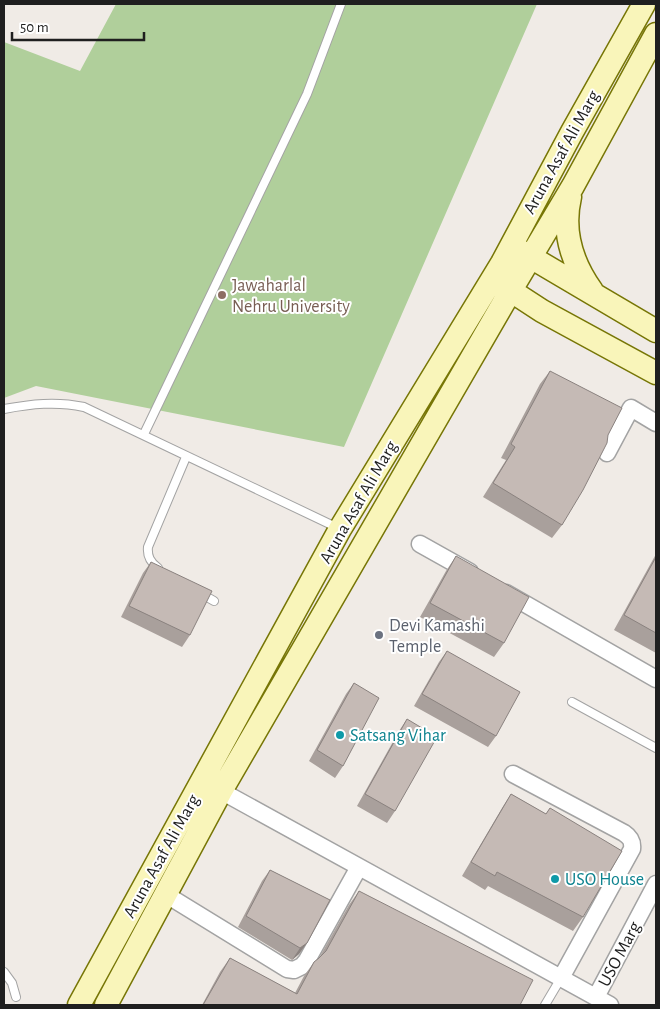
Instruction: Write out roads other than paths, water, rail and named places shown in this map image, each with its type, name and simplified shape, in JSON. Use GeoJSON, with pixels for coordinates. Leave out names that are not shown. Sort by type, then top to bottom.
{"type":"FeatureCollection","features":[{"type":"Feature","properties":{"kind":"main road","name":"Aruna Asaf Ali Marg"},"geometry":{"type":"LineString","coordinates":[[79,1005],[340,529],[492,278],[644,4]]}},
{"type":"Feature","properties":{"kind":"main road","name":"Aruna Asaf Ali Marg"},"geometry":{"type":"LineString","coordinates":[[106,1005],[221,791],[573,186],[656,34]]}},
{"type":"Feature","properties":{"kind":"main road"},"geometry":{"type":"LineString","coordinates":[[573,186],[568,213],[569,241],[578,268],[592,292]]}},
{"type":"Feature","properties":{"kind":"main road"},"geometry":{"type":"LineString","coordinates":[[511,245],[656,331]]}},
{"type":"Feature","properties":{"kind":"main road"},"geometry":{"type":"LineString","coordinates":[[492,278],[542,311],[656,373]]}},
{"type":"Feature","properties":{"kind":"street"},"geometry":{"type":"LineString","coordinates":[[607,453],[631,408],[656,423]]}},
{"type":"Feature","properties":{"kind":"street"},"geometry":{"type":"LineString","coordinates":[[340,529],[365,543]]}},
{"type":"Feature","properties":{"kind":"street"},"geometry":{"type":"LineString","coordinates":[[420,544],[479,578]]}},
{"type":"Feature","properties":{"kind":"street"},"geometry":{"type":"LineString","coordinates":[[496,588],[656,679]]}},
{"type":"Feature","properties":{"kind":"street"},"geometry":{"type":"LineString","coordinates":[[513,774],[624,833],[629,836],[632,842],[632,848],[561,978]]}},
{"type":"Feature","properties":{"kind":"street"},"geometry":{"type":"LineString","coordinates":[[221,791],[603,1001]]}},
{"type":"Feature","properties":{"kind":"street"},"geometry":{"type":"LineString","coordinates":[[166,894],[287,969],[294,970],[302,966],[307,960],[358,866]]}},
{"type":"Feature","properties":{"kind":"street","name":"USO Marg"},"geometry":{"type":"LineString","coordinates":[[603,1001],[656,884]]}},
{"type":"Feature","properties":{"kind":"lane"},"geometry":{"type":"LineString","coordinates":[[144,434],[307,94],[341,4]]}},
{"type":"Feature","properties":{"kind":"lane"},"geometry":{"type":"LineString","coordinates":[[4,409],[52,402],[84,406],[144,434],[186,457],[340,529]]}},
{"type":"Feature","properties":{"kind":"lane"},"geometry":{"type":"LineString","coordinates":[[164,571],[155,566],[150,560],[147,554],[148,547],[186,457]]}},
{"type":"Feature","properties":{"kind":"lane"},"geometry":{"type":"LineString","coordinates":[[189,586],[214,601]]}},
{"type":"Feature","properties":{"kind":"lane"},"geometry":{"type":"LineString","coordinates":[[572,702],[656,748]]}},
{"type":"Feature","properties":{"kind":"lane"},"geometry":{"type":"LineString","coordinates":[[4,972],[12,983],[16,997]]}},
{"type":"Feature","properties":{"kind":"lane"},"geometry":{"type":"LineString","coordinates":[[546,1005],[561,978]]}},
{"type":"Feature","properties":{"kind":"place","name":"Jawaharlal Nehru University"},"geometry":{"type":"Point","coordinates":[222,295]}},
{"type":"Feature","properties":{"kind":"place","name":"Devi Kamashi Temple"},"geometry":{"type":"Point","coordinates":[379,635]}},
{"type":"Feature","properties":{"kind":"place","name":"Satsang Vihar"},"geometry":{"type":"Point","coordinates":[340,735]}},
{"type":"Feature","properties":{"kind":"place","name":"USO House"},"geometry":{"type":"Point","coordinates":[555,879]}}]}
